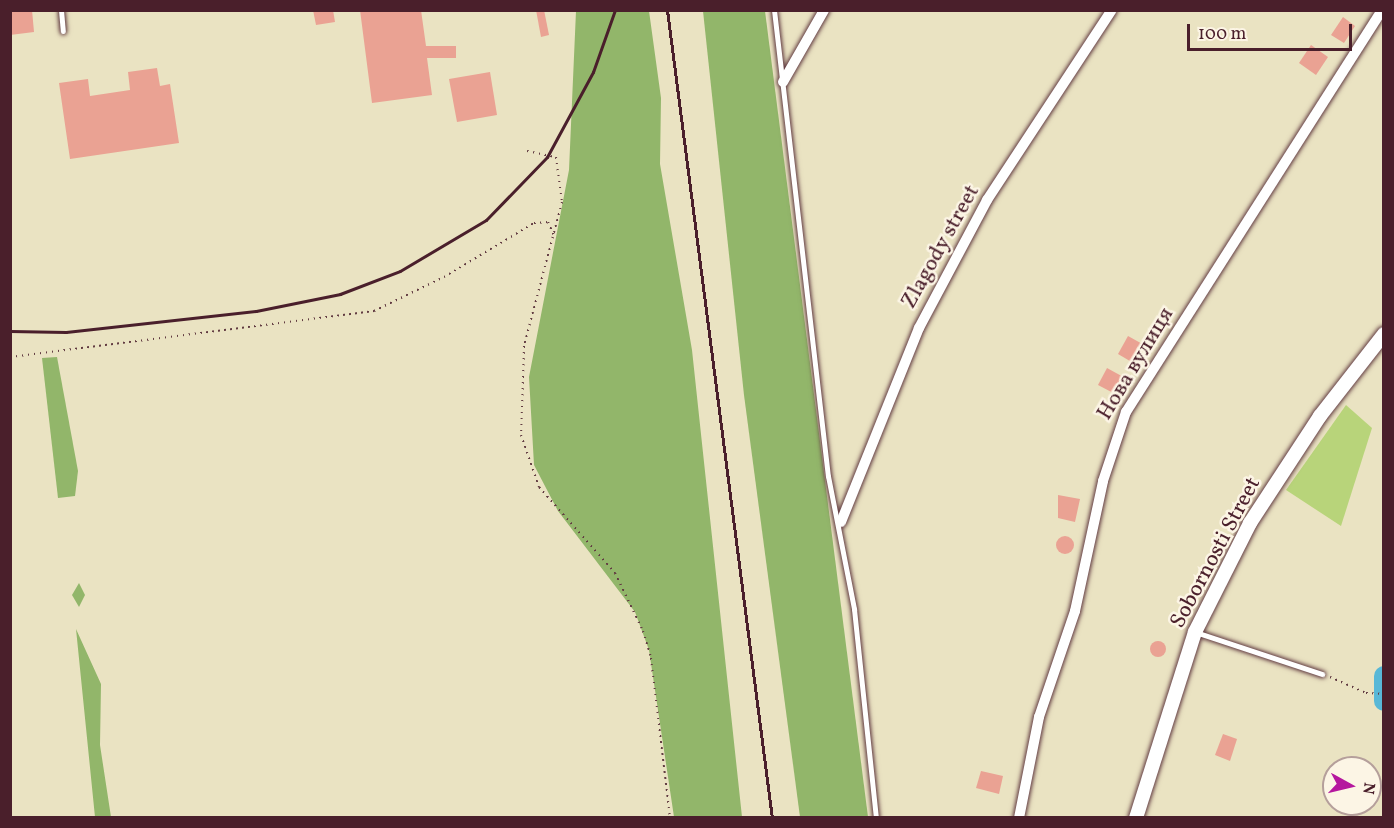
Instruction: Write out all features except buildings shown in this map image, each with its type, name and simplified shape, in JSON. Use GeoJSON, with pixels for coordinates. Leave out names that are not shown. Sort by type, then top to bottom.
{"type":"FeatureCollection","features":[{"type":"Feature","properties":{"kind":"street"},"geometry":{"type":"LineString","coordinates":[[783,81],[824,10]]}},
{"type":"Feature","properties":{"kind":"street","name":"Zlagody street"},"geometry":{"type":"LineString","coordinates":[[841,522],[919,328],[987,200],[1112,10]]}},
{"type":"Feature","properties":{"kind":"street","name":"Нова вулиця"},"geometry":{"type":"LineString","coordinates":[[1019,818],[1039,717],[1075,610],[1108,458],[1126,412],[1382,10]]}},
{"type":"Feature","properties":{"kind":"street","name":"Sobornosti Street"},"geometry":{"type":"LineString","coordinates":[[1136,818],[1196,632],[1250,523],[1320,416],[1383,334]]}},
{"type":"Feature","properties":{"kind":"lane"},"geometry":{"type":"LineString","coordinates":[[61,10],[63,31]]}},
{"type":"Feature","properties":{"kind":"lane"},"geometry":{"type":"LineString","coordinates":[[774,10],[828,476],[841,522],[876,818]]}},
{"type":"Feature","properties":{"kind":"lane"},"geometry":{"type":"LineString","coordinates":[[1196,632],[1322,674]]}},
{"type":"Feature","properties":{"kind":"path"},"geometry":{"type":"LineString","coordinates":[[527,151],[550,153],[561,169],[555,241],[524,346],[521,435],[539,488],[615,573],[643,631],[651,658],[670,818]]}},
{"type":"Feature","properties":{"kind":"path"},"geometry":{"type":"LineString","coordinates":[[10,357],[374,311],[534,223],[548,222],[555,241]]}},
{"type":"Feature","properties":{"kind":"path"},"geometry":{"type":"LineString","coordinates":[[1322,674],[1366,693],[1383,694]]}},
{"type":"Feature","properties":{"kind":"green space"},"geometry":{"type":"Polygon","coordinates":[[[576,11],[649,11],[661,98],[660,164],[692,350],[742,817],[674,817],[649,650],[635,612],[558,511],[534,465],[529,377],[569,170],[576,11]]]}},
{"type":"Feature","properties":{"kind":"green space"},"geometry":{"type":"Polygon","coordinates":[[[703,11],[765,11],[868,817],[800,817],[744,395],[703,11]]]}},
{"type":"Feature","properties":{"kind":"green space"},"geometry":{"type":"Polygon","coordinates":[[[57,357],[78,471],[75,496],[58,498],[42,358],[57,357]]]}},
{"type":"Feature","properties":{"kind":"green space"},"geometry":{"type":"Polygon","coordinates":[[[1346,405],[1372,428],[1341,526],[1286,490],[1346,405]]]}},
{"type":"Feature","properties":{"kind":"green space"},"geometry":{"type":"Polygon","coordinates":[[[79,583],[85,595],[79,607],[72,595],[79,583]]]}},
{"type":"Feature","properties":{"kind":"green space"},"geometry":{"type":"Polygon","coordinates":[[[76,629],[101,684],[100,745],[111,817],[95,817],[76,629]]]}},
{"type":"Feature","properties":{"kind":"waterway"},"geometry":{"type":"LineString","coordinates":[[1384,676],[1384,701]]}},
{"type":"Feature","properties":{"kind":"railway"},"geometry":{"type":"LineString","coordinates":[[10,331],[66,332],[256,311],[340,294],[400,271],[486,220],[547,157],[593,72],[615,10]]}},
{"type":"Feature","properties":{"kind":"railway"},"geometry":{"type":"LineString","coordinates":[[667,10],[772,818]]}}]}
